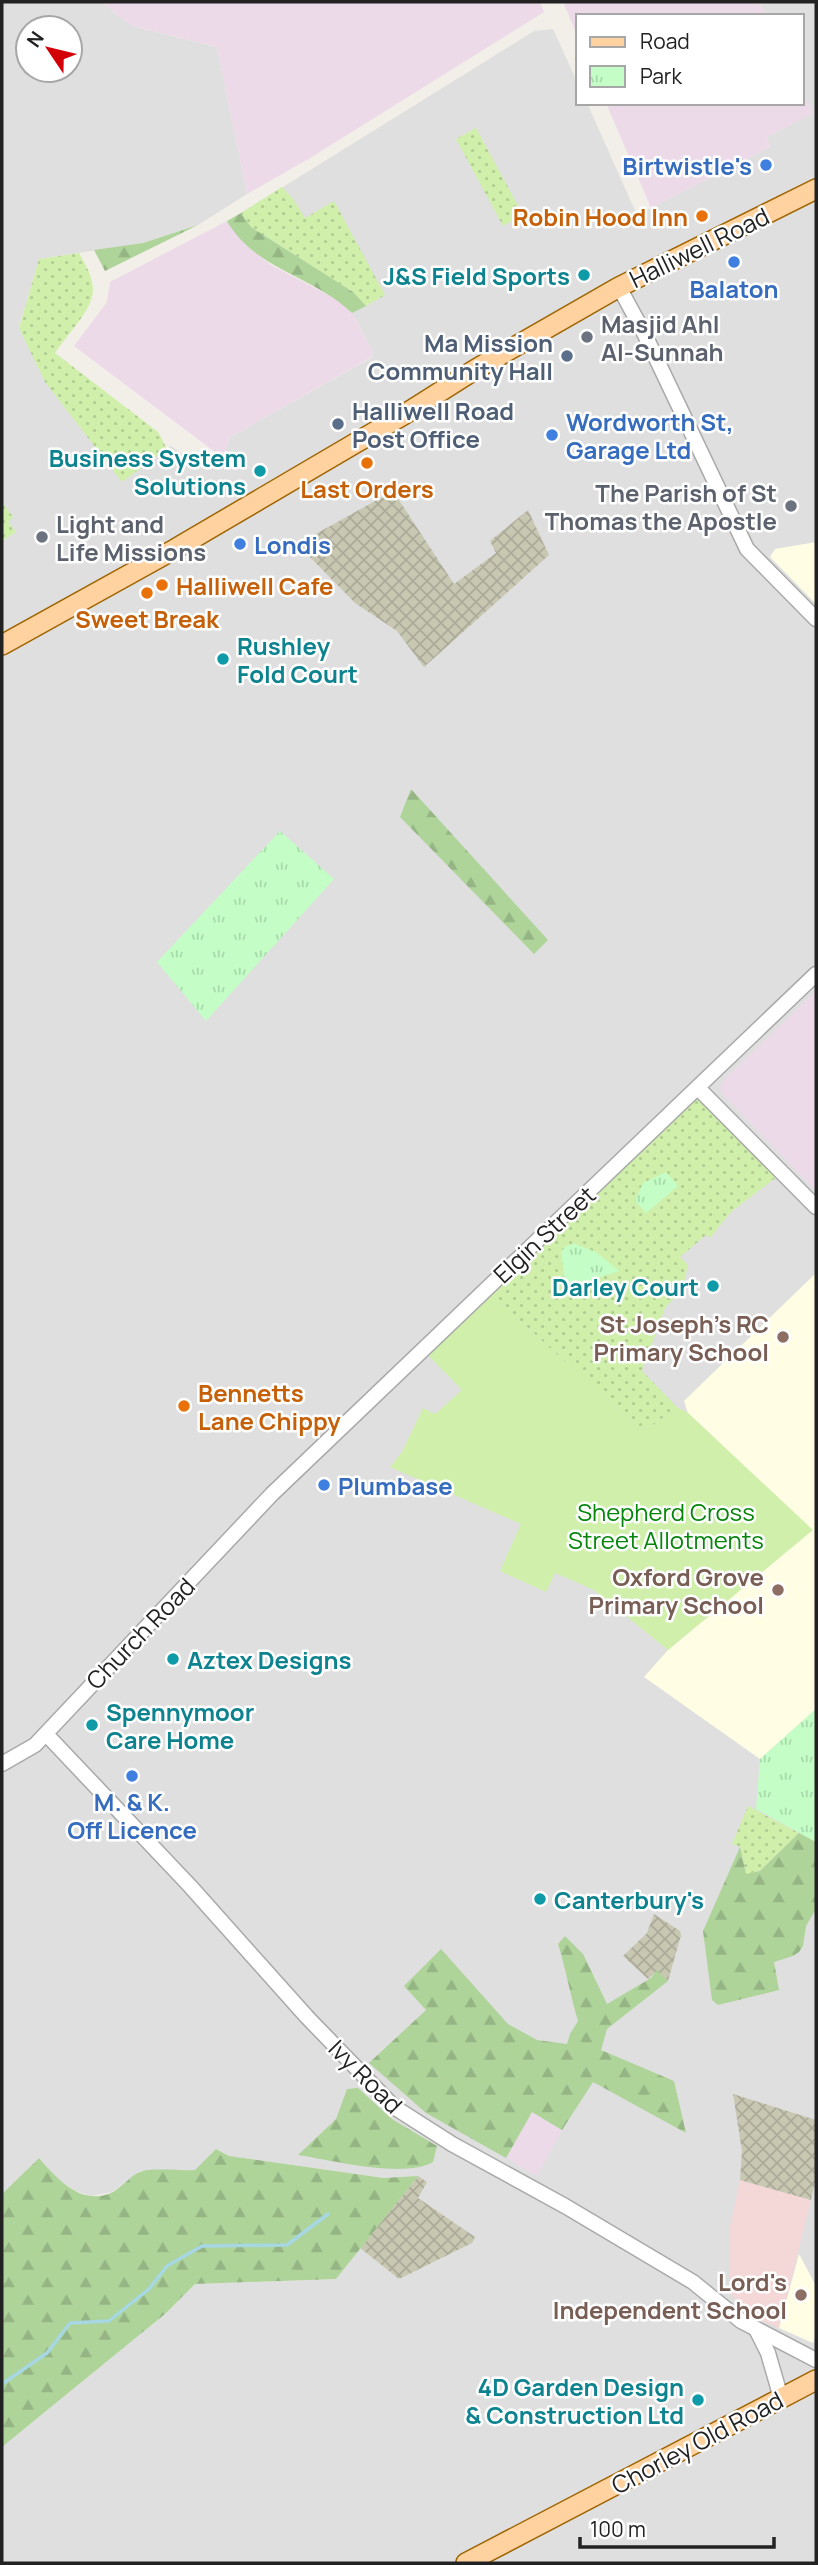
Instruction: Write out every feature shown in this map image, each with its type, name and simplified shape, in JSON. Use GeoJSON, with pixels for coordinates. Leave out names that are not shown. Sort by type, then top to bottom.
{"type":"FeatureCollection","features":[{"type":"Feature","properties":{"kind":"main road","name":"Halliwell Road"},"geometry":{"type":"LineString","coordinates":[[2,645],[186,543],[476,369],[619,287],[816,189]]}},
{"type":"Feature","properties":{"kind":"main road","name":"Chorley Old Road"},"geometry":{"type":"LineString","coordinates":[[466,2563],[816,2380]]}},
{"type":"Feature","properties":{"kind":"street"},"geometry":{"type":"LineString","coordinates":[[619,287],[645,335],[747,549],[816,620]]}},
{"type":"Feature","properties":{"kind":"street","name":"Elgin Street"},"geometry":{"type":"LineString","coordinates":[[272,1494],[816,974]]}},
{"type":"Feature","properties":{"kind":"street"},"geometry":{"type":"LineString","coordinates":[[698,1088],[816,1207]]}},
{"type":"Feature","properties":{"kind":"street","name":"Church Road"},"geometry":{"type":"LineString","coordinates":[[2,1764],[28,1749],[46,1734],[272,1494]]}},
{"type":"Feature","properties":{"kind":"street","name":"Ivy Road"},"geometry":{"type":"LineString","coordinates":[[46,1734],[163,1857],[307,2017],[394,2107],[452,2144],[565,2206],[693,2282],[734,2317],[757,2331],[816,2360]]}},
{"type":"Feature","properties":{"kind":"street"},"geometry":{"type":"LineString","coordinates":[[757,2331],[776,2375],[781,2398]]}},
{"type":"Feature","properties":{"kind":"shaded area"},"geometry":{"type":"Polygon","coordinates":[[[2,2],[103,2],[133,26],[217,47],[247,194],[198,225],[143,243],[39,259],[19,327],[123,481],[171,446],[204,469],[223,458],[230,437],[371,358],[373,352],[352,313],[365,305],[241,213],[534,31],[553,29],[576,80],[576,105],[588,105],[637,215],[770,147],[767,137],[812,113],[804,95],[804,14],[765,14],[759,2],[816,2],[816,2563],[2,2563],[2,2447],[165,2314],[195,2284],[336,2279],[360,2248],[399,2279],[418,2197],[418,2177],[384,2178],[229,2156],[216,2149],[195,2171],[141,2171],[112,2192],[91,2196],[76,2191],[57,2179],[39,2158],[2,2194],[2,541],[16,532],[7,522],[13,517],[2,502],[2,2]]]}},
{"type":"Feature","properties":{"kind":"shaded area"},"geometry":{"type":"Polygon","coordinates":[[[103,2],[540,2],[544,12],[310,158],[247,194],[217,47],[133,26],[103,2]]]}},
{"type":"Feature","properties":{"kind":"shaded area"},"geometry":{"type":"Polygon","coordinates":[[[563,2],[759,2],[765,14],[576,14],[576,32],[563,2]]]}},
{"type":"Feature","properties":{"kind":"shaded area"},"geometry":{"type":"Polygon","coordinates":[[[804,95],[813,113],[767,137],[770,147],[651,208],[607,105],[804,105],[804,95]]]}},
{"type":"Feature","properties":{"kind":"shaded area"},"geometry":{"type":"Polygon","coordinates":[[[227,221],[249,248],[271,265],[340,301],[352,313],[373,352],[370,358],[230,437],[223,458],[74,346],[107,302],[110,282],[227,221]]]}},
{"type":"Feature","properties":{"kind":"shaded area"},"geometry":{"type":"Polygon","coordinates":[[[393,491],[454,584],[496,553],[490,541],[528,510],[549,555],[424,667],[397,631],[355,603],[303,550],[305,540],[393,491]]]}},
{"type":"Feature","properties":{"kind":"shaded area"},"geometry":{"type":"Polygon","coordinates":[[[816,542],[816,604],[770,557],[775,549],[816,542]]]}},
{"type":"Feature","properties":{"kind":"shaded area"},"geometry":{"type":"Polygon","coordinates":[[[816,991],[816,1191],[720,1088],[722,1082],[816,991]]]}},
{"type":"Feature","properties":{"kind":"shaded area"},"geometry":{"type":"Polygon","coordinates":[[[816,1273],[816,1709],[760,1759],[644,1677],[668,1650],[812,1530],[688,1413],[684,1401],[816,1273]]]}},
{"type":"Feature","properties":{"kind":"shaded area"},"geometry":{"type":"Polygon","coordinates":[[[654,1914],[680,1931],[681,1935],[668,1981],[657,1971],[648,1979],[623,1956],[647,1933],[654,1914]]]}},
{"type":"Feature","properties":{"kind":"shaded area"},"geometry":{"type":"Polygon","coordinates":[[[733,2094],[816,2120],[816,2177],[811,2200],[740,2180],[742,2151],[733,2094]]]}},
{"type":"Feature","properties":{"kind":"shaded area"},"geometry":{"type":"Polygon","coordinates":[[[532,2112],[562,2130],[537,2176],[506,2158],[532,2112]]]}},
{"type":"Feature","properties":{"kind":"shaded area"},"geometry":{"type":"Polygon","coordinates":[[[418,2176],[427,2182],[418,2198],[475,2237],[472,2243],[399,2279],[360,2248],[418,2176]]]}},
{"type":"Feature","properties":{"kind":"shaded area"},"geometry":{"type":"Polygon","coordinates":[[[740,2180],[811,2200],[779,2328],[761,2320],[734,2298],[729,2286],[730,2227],[740,2180]]]}},
{"type":"Feature","properties":{"kind":"shaded area","name":"Lord's Independent School"},"geometry":{"type":"Polygon","coordinates":[[[799,2254],[816,2286],[816,2333],[813,2343],[779,2328],[799,2254]]]}},
{"type":"Feature","properties":{"kind":"green space"},"geometry":{"type":"Polygon","coordinates":[[[476,128],[523,215],[503,226],[456,139],[476,128]]]}},
{"type":"Feature","properties":{"kind":"green space"},"geometry":{"type":"Polygon","coordinates":[[[282,187],[305,218],[334,201],[385,295],[366,306],[353,292],[251,227],[241,213],[282,187]]]}},
{"type":"Feature","properties":{"kind":"green space"},"geometry":{"type":"Polygon","coordinates":[[[241,213],[251,227],[353,292],[366,306],[352,313],[337,300],[253,251],[227,221],[241,213]]]}},
{"type":"Feature","properties":{"kind":"green space"},"geometry":{"type":"Polygon","coordinates":[[[198,225],[105,271],[94,250],[143,243],[198,225]]]}},
{"type":"Feature","properties":{"kind":"green space"},"geometry":{"type":"Polygon","coordinates":[[[79,253],[92,280],[92,298],[84,315],[55,353],[158,432],[167,449],[122,482],[45,382],[19,328],[39,259],[79,253]]]}},
{"type":"Feature","properties":{"kind":"green space"},"geometry":{"type":"Polygon","coordinates":[[[2,502],[13,517],[8,522],[16,532],[2,541],[2,502]]]}},
{"type":"Feature","properties":{"kind":"green space"},"geometry":{"type":"Polygon","coordinates":[[[411,789],[548,940],[534,954],[400,817],[411,789]]]}},
{"type":"Feature","properties":{"kind":"green space"},"geometry":{"type":"Polygon","coordinates":[[[280,831],[334,879],[206,1021],[157,962],[280,831]]]}},
{"type":"Feature","properties":{"kind":"green space"},"geometry":{"type":"Polygon","coordinates":[[[698,1088],[782,1173],[731,1212],[710,1238],[706,1235],[680,1257],[688,1265],[682,1289],[665,1308],[642,1371],[677,1407],[648,1429],[637,1428],[490,1293],[698,1088]]]}},
{"type":"Feature","properties":{"kind":"green space"},"geometry":{"type":"Polygon","coordinates":[[[666,1172],[678,1186],[646,1213],[635,1201],[643,1183],[666,1172]]]}},
{"type":"Feature","properties":{"kind":"green space"},"geometry":{"type":"Polygon","coordinates":[[[575,1244],[596,1252],[619,1271],[590,1281],[565,1283],[561,1252],[566,1246],[575,1244]]]}},
{"type":"Feature","properties":{"kind":"green space","name":"Shepherd Cross Street Allotments"},"geometry":{"type":"Polygon","coordinates":[[[490,1293],[637,1428],[648,1429],[677,1407],[688,1413],[813,1530],[668,1650],[594,1590],[555,1573],[546,1592],[500,1571],[521,1524],[390,1467],[402,1452],[423,1408],[435,1414],[462,1390],[427,1354],[490,1293]]]}},
{"type":"Feature","properties":{"kind":"green space"},"geometry":{"type":"Polygon","coordinates":[[[816,1709],[816,1842],[756,1809],[760,1759],[816,1709]]]}},
{"type":"Feature","properties":{"kind":"green space"},"geometry":{"type":"Polygon","coordinates":[[[748,1806],[799,1833],[760,1871],[746,1874],[740,1847],[732,1844],[748,1806]]]}},
{"type":"Feature","properties":{"kind":"green space"},"geometry":{"type":"Polygon","coordinates":[[[799,1833],[816,1842],[816,1909],[806,1926],[803,1946],[793,1956],[774,1962],[779,1990],[718,2005],[712,2000],[703,1931],[740,1847],[746,1874],[760,1871],[799,1833]]]}},
{"type":"Feature","properties":{"kind":"green space"},"geometry":{"type":"Polygon","coordinates":[[[565,1936],[583,1954],[607,2004],[651,1978],[657,1970],[668,1981],[607,2029],[601,2050],[674,2081],[686,2133],[593,2082],[562,2130],[532,2112],[506,2158],[426,2113],[369,2063],[426,2010],[404,1986],[441,1949],[508,2024],[537,2040],[567,2044],[578,2021],[558,1944],[565,1936]]]}},
{"type":"Feature","properties":{"kind":"green space"},"geometry":{"type":"Polygon","coordinates":[[[358,2088],[392,2119],[437,2146],[433,2162],[420,2167],[386,2169],[298,2155],[336,2119],[347,2089],[358,2088]]]}},
{"type":"Feature","properties":{"kind":"green space"},"geometry":{"type":"Polygon","coordinates":[[[216,2149],[229,2156],[384,2178],[418,2176],[336,2279],[195,2284],[165,2314],[2,2447],[2,2194],[39,2158],[71,2188],[91,2196],[102,2196],[113,2192],[140,2172],[159,2169],[195,2170],[216,2149]]]}},
{"type":"Feature","properties":{"kind":"waterway"},"geometry":{"type":"LineString","coordinates":[[2,2384],[47,2353],[70,2323],[109,2321],[149,2289],[167,2266],[202,2246],[287,2245],[328,2214]]}},
{"type":"Feature","properties":{"kind":"place","name":"Birtwistle's"},"geometry":{"type":"Point","coordinates":[766,165]}},
{"type":"Feature","properties":{"kind":"place","name":"Robin Hood Inn"},"geometry":{"type":"Point","coordinates":[702,216]}},
{"type":"Feature","properties":{"kind":"place","name":"Balaton"},"geometry":{"type":"Point","coordinates":[734,262]}},
{"type":"Feature","properties":{"kind":"place","name":"J&S Field Sports"},"geometry":{"type":"Point","coordinates":[584,275]}},
{"type":"Feature","properties":{"kind":"place","name":"Masjid Ahl Al-Sunnah"},"geometry":{"type":"Point","coordinates":[587,337]}},
{"type":"Feature","properties":{"kind":"place","name":"Ma Mission Community Hall"},"geometry":{"type":"Point","coordinates":[567,356]}},
{"type":"Feature","properties":{"kind":"place","name":"Halliwell Road Post Office"},"geometry":{"type":"Point","coordinates":[338,424]}},
{"type":"Feature","properties":{"kind":"place","name":"Wordworth St, Garage Ltd"},"geometry":{"type":"Point","coordinates":[552,435]}},
{"type":"Feature","properties":{"kind":"place","name":"Last Orders"},"geometry":{"type":"Point","coordinates":[367,463]}},
{"type":"Feature","properties":{"kind":"place","name":"Business System Solutions"},"geometry":{"type":"Point","coordinates":[260,471]}},
{"type":"Feature","properties":{"kind":"place","name":"The Parish of St Thomas the Apostle"},"geometry":{"type":"Point","coordinates":[791,506]}},
{"type":"Feature","properties":{"kind":"place","name":"Light and Life Missions"},"geometry":{"type":"Point","coordinates":[42,537]}},
{"type":"Feature","properties":{"kind":"place","name":"Londis"},"geometry":{"type":"Point","coordinates":[240,544]}},
{"type":"Feature","properties":{"kind":"place","name":"Halliwell Cafe"},"geometry":{"type":"Point","coordinates":[162,585]}},
{"type":"Feature","properties":{"kind":"place","name":"Sweet Break"},"geometry":{"type":"Point","coordinates":[147,593]}},
{"type":"Feature","properties":{"kind":"place","name":"Rushley Fold Court"},"geometry":{"type":"Point","coordinates":[223,659]}},
{"type":"Feature","properties":{"kind":"place","name":"Darley Court"},"geometry":{"type":"Point","coordinates":[713,1286]}},
{"type":"Feature","properties":{"kind":"place","name":"St Joseph's RC Primary School"},"geometry":{"type":"Point","coordinates":[783,1337]}},
{"type":"Feature","properties":{"kind":"place","name":"Bennetts Lane Chippy"},"geometry":{"type":"Point","coordinates":[184,1406]}},
{"type":"Feature","properties":{"kind":"place","name":"Plumbase"},"geometry":{"type":"Point","coordinates":[324,1485]}},
{"type":"Feature","properties":{"kind":"place","name":"Oxford Grove Primary School"},"geometry":{"type":"Point","coordinates":[778,1590]}},
{"type":"Feature","properties":{"kind":"place","name":"Aztex Designs"},"geometry":{"type":"Point","coordinates":[173,1659]}},
{"type":"Feature","properties":{"kind":"place","name":"Spennymoor Care Home"},"geometry":{"type":"Point","coordinates":[92,1725]}},
{"type":"Feature","properties":{"kind":"place","name":"M. & K. Off Licence"},"geometry":{"type":"Point","coordinates":[132,1776]}},
{"type":"Feature","properties":{"kind":"place","name":"Canterbury's"},"geometry":{"type":"Point","coordinates":[540,1899]}},
{"type":"Feature","properties":{"kind":"place","name":"Lord's Independent School"},"geometry":{"type":"Point","coordinates":[801,2295]}},
{"type":"Feature","properties":{"kind":"place","name":"4D Garden Design & Construction Ltd"},"geometry":{"type":"Point","coordinates":[698,2400]}}]}
